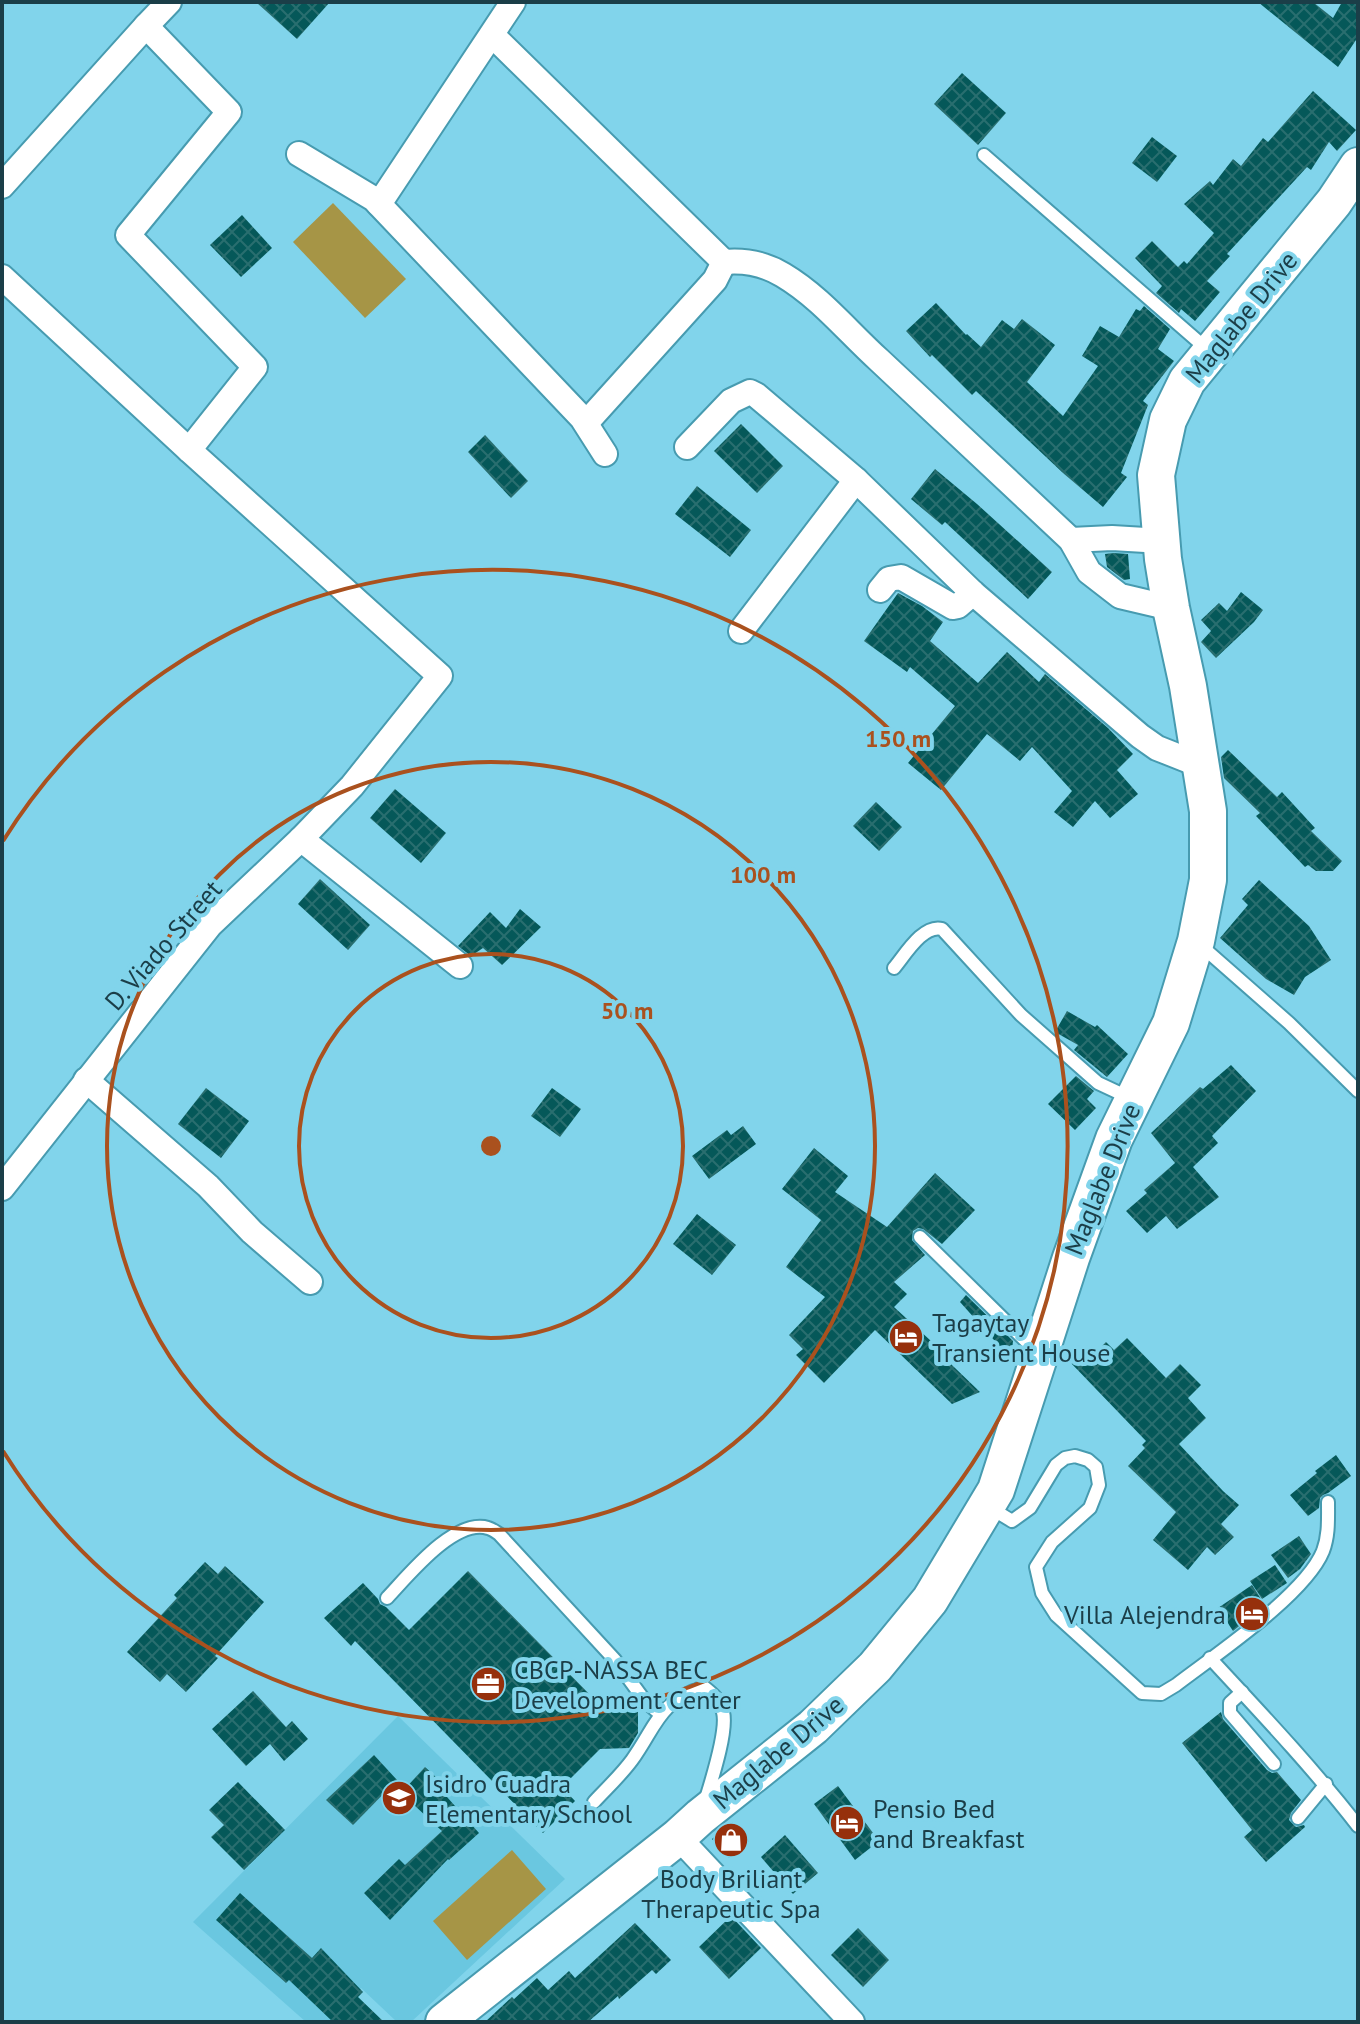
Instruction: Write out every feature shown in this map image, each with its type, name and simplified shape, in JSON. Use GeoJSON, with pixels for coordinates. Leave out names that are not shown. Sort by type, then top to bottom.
{"type":"FeatureCollection","features":[{"type":"Feature","properties":{"kind":"main road","name":"Maglabe Drive"},"geometry":{"type":"LineString","coordinates":[[444,2022],[813,1727],[875,1667],[930,1600],[996,1490],[1071,1258],[1114,1139],[1171,1023],[1196,941],[1208,880],[1208,811],[1188,686],[1171,608],[1156,475],[1168,420],[1187,381],[1334,202],[1358,166]]}},
{"type":"Feature","properties":{"kind":"street"},"geometry":{"type":"LineString","coordinates":[[2,186],[169,2]]}},
{"type":"Feature","properties":{"kind":"street"},"geometry":{"type":"LineString","coordinates":[[379,204],[513,2]]}},
{"type":"Feature","properties":{"kind":"street"},"geometry":{"type":"LineString","coordinates":[[2,277],[189,450],[255,367],[128,235],[229,112],[146,26]]}},
{"type":"Feature","properties":{"kind":"street"},"geometry":{"type":"LineString","coordinates":[[492,35],[724,262],[740,261],[764,266],[781,273],[812,294],[863,346],[1071,540],[1089,572],[1120,596],[1171,608]]}},
{"type":"Feature","properties":{"kind":"street"},"geometry":{"type":"LineString","coordinates":[[299,154],[374,199],[586,423],[605,454]]}},
{"type":"Feature","properties":{"kind":"street"},"geometry":{"type":"LineString","coordinates":[[586,423],[715,280],[724,262]]}},
{"type":"Feature","properties":{"kind":"street"},"geometry":{"type":"LineString","coordinates":[[687,447],[731,401],[750,392],[756,395],[856,480],[973,593],[1140,736],[1157,748],[1200,765]]}},
{"type":"Feature","properties":{"kind":"street","name":"D. Viado Street"},"geometry":{"type":"LineString","coordinates":[[2,1188],[210,925],[352,786],[440,676],[189,450]]}},
{"type":"Feature","properties":{"kind":"street"},"geometry":{"type":"LineString","coordinates":[[741,631],[856,480]]}},
{"type":"Feature","properties":{"kind":"street"},"geometry":{"type":"LineString","coordinates":[[1071,540],[1112,538],[1162,541]]}},
{"type":"Feature","properties":{"kind":"street"},"geometry":{"type":"LineString","coordinates":[[880,590],[889,579],[901,577],[953,607],[973,593]]}},
{"type":"Feature","properties":{"kind":"street"},"geometry":{"type":"LineString","coordinates":[[301,839],[460,966]]}},
{"type":"Feature","properties":{"kind":"street"},"geometry":{"type":"LineString","coordinates":[[86,1080],[208,1186],[252,1232],[310,1282]]}},
{"type":"Feature","properties":{"kind":"street"},"geometry":{"type":"LineString","coordinates":[[689,1827],[852,2022]]}},
{"type":"Feature","properties":{"kind":"lane"},"geometry":{"type":"LineString","coordinates":[[984,155],[1211,352]]}},
{"type":"Feature","properties":{"kind":"lane"},"geometry":{"type":"LineString","coordinates":[[894,968],[925,931],[934,927],[942,929],[1021,1015],[1098,1083],[1133,1100]]}},
{"type":"Feature","properties":{"kind":"lane"},"geometry":{"type":"LineString","coordinates":[[1196,941],[1289,1023],[1358,1091]]}},
{"type":"Feature","properties":{"kind":"lane"},"geometry":{"type":"LineString","coordinates":[[920,1237],[1040,1355]]}},
{"type":"Feature","properties":{"kind":"lane"},"geometry":{"type":"LineString","coordinates":[[987,1506],[1012,1521],[1030,1508],[1056,1465],[1065,1458],[1075,1456],[1088,1460],[1096,1467],[1099,1485],[1090,1508],[1052,1542],[1036,1567],[1042,1593],[1056,1615],[1142,1693],[1161,1694],[1276,1607],[1312,1571],[1322,1554],[1328,1534],[1328,1502]]}},
{"type":"Feature","properties":{"kind":"lane"},"geometry":{"type":"LineString","coordinates":[[387,1598],[429,1553],[456,1533],[487,1528],[499,1534],[615,1660],[645,1701],[660,1714]]}},
{"type":"Feature","properties":{"kind":"lane"},"geometry":{"type":"LineString","coordinates":[[1210,1658],[1326,1784],[1358,1826]]}},
{"type":"Feature","properties":{"kind":"lane"},"geometry":{"type":"LineString","coordinates":[[594,1802],[630,1764],[660,1714],[686,1693],[704,1687],[716,1697],[724,1715],[718,1758],[689,1827]]}},
{"type":"Feature","properties":{"kind":"lane"},"geometry":{"type":"LineString","coordinates":[[1242,1692],[1230,1703],[1230,1713],[1274,1764]]}},
{"type":"Feature","properties":{"kind":"lane"},"geometry":{"type":"LineString","coordinates":[[1298,1818],[1326,1784]]}},
{"type":"Feature","properties":{"kind":"shaded area"},"geometry":{"type":"Polygon","coordinates":[[[333,203],[406,279],[365,318],[293,242],[333,203]]]}},
{"type":"Feature","properties":{"kind":"shaded area","name":"Isidro Cuadra Elementary School"},"geometry":{"type":"Polygon","coordinates":[[[398,1716],[565,1879],[411,2022],[397,2022],[361,1988],[328,2022],[306,2022],[193,1922],[398,1716]]]}},
{"type":"Feature","properties":{"kind":"shaded area"},"geometry":{"type":"Polygon","coordinates":[[[512,1850],[546,1889],[467,1960],[433,1921],[512,1850]]]}},
{"type":"Feature","properties":{"kind":"building"},"geometry":{"type":"Polygon","coordinates":[[[256,2],[330,2],[297,39],[256,2]]]}},
{"type":"Feature","properties":{"kind":"building"},"geometry":{"type":"Polygon","coordinates":[[[1258,2],[1313,2],[1333,18],[1342,2],[1358,2],[1358,37],[1338,67],[1258,2]]]}},
{"type":"Feature","properties":{"kind":"building"},"geometry":{"type":"Polygon","coordinates":[[[962,73],[1006,113],[978,145],[934,104],[962,73]]]}},
{"type":"Feature","properties":{"kind":"building"},"geometry":{"type":"Polygon","coordinates":[[[1313,91],[1356,130],[1337,151],[1329,142],[1311,170],[1307,167],[1227,254],[1230,256],[1207,281],[1220,292],[1195,321],[1181,309],[1179,313],[1156,293],[1162,286],[1135,258],[1152,241],[1178,267],[1184,261],[1187,264],[1214,233],[1184,204],[1210,181],[1213,185],[1233,159],[1241,166],[1263,138],[1268,142],[1313,91]]]}},
{"type":"Feature","properties":{"kind":"building"},"geometry":{"type":"Polygon","coordinates":[[[1152,137],[1177,156],[1157,182],[1132,163],[1152,137]]]}},
{"type":"Feature","properties":{"kind":"building"},"geometry":{"type":"Polygon","coordinates":[[[242,215],[272,248],[241,277],[210,245],[242,215]]]}},
{"type":"Feature","properties":{"kind":"building"},"geometry":{"type":"Polygon","coordinates":[[[936,303],[981,347],[1002,320],[1014,329],[1022,319],[1055,345],[1027,382],[1063,416],[1098,366],[1082,356],[1100,326],[1119,337],[1136,309],[1140,311],[1144,306],[1170,329],[1158,349],[1174,361],[1143,401],[1148,405],[1121,473],[1127,477],[1103,507],[976,391],[972,395],[906,331],[936,303]]]}},
{"type":"Feature","properties":{"kind":"building"},"geometry":{"type":"Polygon","coordinates":[[[741,424],[783,466],[757,493],[714,451],[741,424]]]}},
{"type":"Feature","properties":{"kind":"building"},"geometry":{"type":"Polygon","coordinates":[[[485,435],[528,481],[511,498],[468,452],[485,435]]]}},
{"type":"Feature","properties":{"kind":"building"},"geometry":{"type":"Polygon","coordinates":[[[935,469],[1052,572],[1028,599],[945,522],[942,525],[911,499],[935,469]]]}},
{"type":"Feature","properties":{"kind":"building"},"geometry":{"type":"Polygon","coordinates":[[[697,486],[751,530],[730,557],[675,514],[697,486]]]}},
{"type":"Feature","properties":{"kind":"building"},"geometry":{"type":"Polygon","coordinates":[[[1105,554],[1128,554],[1130,579],[1124,580],[1107,567],[1105,554]]]}},
{"type":"Feature","properties":{"kind":"building"},"geometry":{"type":"Polygon","coordinates":[[[1241,592],[1263,610],[1216,658],[1201,642],[1211,631],[1201,620],[1219,603],[1227,611],[1241,592]]]}},
{"type":"Feature","properties":{"kind":"building"},"geometry":{"type":"Polygon","coordinates":[[[898,593],[943,622],[930,641],[978,683],[1007,652],[1039,682],[1045,674],[1108,728],[1133,754],[1117,770],[1138,794],[1110,818],[1095,801],[1073,827],[1054,812],[1072,791],[1032,747],[1020,761],[987,734],[941,790],[908,763],[955,706],[910,667],[907,672],[864,641],[898,593]]]}},
{"type":"Feature","properties":{"kind":"building"},"geometry":{"type":"Polygon","coordinates":[[[1228,750],[1277,797],[1282,792],[1315,828],[1311,831],[1342,861],[1333,871],[1316,871],[1308,865],[1305,867],[1256,816],[1260,813],[1224,778],[1221,757],[1228,750]]]}},
{"type":"Feature","properties":{"kind":"building"},"geometry":{"type":"Polygon","coordinates":[[[395,789],[446,833],[421,863],[370,818],[395,789]]]}},
{"type":"Feature","properties":{"kind":"building"},"geometry":{"type":"Polygon","coordinates":[[[876,802],[902,827],[879,851],[853,826],[876,802]]]}},
{"type":"Feature","properties":{"kind":"building"},"geometry":{"type":"Polygon","coordinates":[[[320,879],[370,925],[348,950],[298,904],[320,879]]]}},
{"type":"Feature","properties":{"kind":"building"},"geometry":{"type":"Polygon","coordinates":[[[1259,880],[1309,926],[1331,960],[1305,977],[1294,995],[1266,979],[1220,938],[1248,905],[1242,899],[1259,880]]]}},
{"type":"Feature","properties":{"kind":"building"},"geometry":{"type":"Polygon","coordinates":[[[520,909],[541,927],[502,965],[483,948],[471,956],[458,946],[490,912],[506,928],[520,909]]]}},
{"type":"Feature","properties":{"kind":"building"},"geometry":{"type":"Polygon","coordinates":[[[1067,1011],[1095,1027],[1097,1025],[1128,1054],[1107,1077],[1074,1050],[1078,1045],[1055,1032],[1067,1011]]]}},
{"type":"Feature","properties":{"kind":"building"},"geometry":{"type":"Polygon","coordinates":[[[1231,1065],[1256,1091],[1212,1136],[1218,1143],[1193,1167],[1219,1197],[1177,1229],[1166,1216],[1147,1233],[1126,1211],[1147,1193],[1144,1190],[1175,1163],[1151,1133],[1200,1087],[1203,1089],[1231,1065]]]}},
{"type":"Feature","properties":{"kind":"building"},"geometry":{"type":"Polygon","coordinates":[[[1076,1076],[1094,1091],[1087,1099],[1096,1108],[1075,1130],[1048,1104],[1076,1076]]]}},
{"type":"Feature","properties":{"kind":"building"},"geometry":{"type":"Polygon","coordinates":[[[206,1088],[249,1121],[221,1158],[178,1124],[206,1088]]]}},
{"type":"Feature","properties":{"kind":"building"},"geometry":{"type":"Polygon","coordinates":[[[552,1088],[581,1109],[560,1137],[531,1116],[552,1088]]]}},
{"type":"Feature","properties":{"kind":"building"},"geometry":{"type":"Polygon","coordinates":[[[743,1126],[756,1144],[709,1179],[692,1156],[727,1130],[731,1135],[743,1126]]]}},
{"type":"Feature","properties":{"kind":"building"},"geometry":{"type":"Polygon","coordinates":[[[814,1148],[848,1176],[835,1192],[887,1227],[935,1173],[975,1210],[942,1244],[923,1229],[913,1231],[912,1240],[925,1255],[894,1282],[907,1294],[894,1307],[980,1392],[952,1404],[875,1330],[824,1383],[796,1355],[803,1349],[789,1335],[825,1297],[786,1267],[821,1220],[782,1189],[814,1148]]]}},
{"type":"Feature","properties":{"kind":"building"},"geometry":{"type":"Polygon","coordinates":[[[697,1214],[736,1245],[712,1275],[673,1244],[697,1214]]]}},
{"type":"Feature","properties":{"kind":"building"},"geometry":{"type":"Polygon","coordinates":[[[966,1295],[1013,1341],[1011,1359],[960,1302],[966,1295]]]}},
{"type":"Feature","properties":{"kind":"building"},"geometry":{"type":"Polygon","coordinates":[[[1127,1338],[1166,1378],[1180,1364],[1201,1385],[1188,1398],[1206,1418],[1179,1444],[1239,1505],[1221,1524],[1234,1537],[1215,1555],[1207,1547],[1188,1570],[1153,1540],[1176,1512],[1128,1466],[1145,1448],[1142,1445],[1146,1441],[1070,1362],[1083,1349],[1091,1357],[1106,1342],[1114,1350],[1127,1338]]]}},
{"type":"Feature","properties":{"kind":"building"},"geometry":{"type":"Polygon","coordinates":[[[1336,1455],[1351,1476],[1323,1495],[1319,1508],[1308,1516],[1290,1495],[1336,1455]]]}},
{"type":"Feature","properties":{"kind":"building"},"geometry":{"type":"Polygon","coordinates":[[[1299,1536],[1311,1554],[1300,1569],[1288,1578],[1271,1555],[1299,1536]]]}},
{"type":"Feature","properties":{"kind":"building"},"geometry":{"type":"Polygon","coordinates":[[[205,1562],[218,1574],[225,1566],[264,1602],[186,1692],[167,1674],[160,1682],[127,1652],[177,1598],[174,1595],[205,1562]]]}},
{"type":"Feature","properties":{"kind":"building"},"geometry":{"type":"Polygon","coordinates":[[[1275,1565],[1287,1583],[1262,1599],[1250,1581],[1275,1565]]]}},
{"type":"Feature","properties":{"kind":"building","name":"CBCP-NASSA BEC Development Center"},"geometry":{"type":"Polygon","coordinates":[[[468,1571],[600,1705],[638,1706],[638,1733],[629,1748],[600,1749],[562,1787],[575,1801],[543,1833],[355,1641],[351,1646],[324,1618],[363,1583],[380,1604],[409,1630],[468,1571]]]}},
{"type":"Feature","properties":{"kind":"building"},"geometry":{"type":"Polygon","coordinates":[[[1252,1585],[1265,1605],[1233,1631],[1218,1608],[1252,1585]]]}},
{"type":"Feature","properties":{"kind":"building"},"geometry":{"type":"Polygon","coordinates":[[[253,1691],[286,1727],[292,1721],[308,1739],[284,1761],[270,1744],[246,1766],[212,1729],[253,1691]]]}},
{"type":"Feature","properties":{"kind":"building"},"geometry":{"type":"Polygon","coordinates":[[[1221,1712],[1223,1719],[1267,1770],[1277,1772],[1301,1800],[1289,1820],[1296,1827],[1305,1827],[1266,1862],[1244,1837],[1252,1830],[1182,1743],[1221,1712]]]}},
{"type":"Feature","properties":{"kind":"building"},"geometry":{"type":"Polygon","coordinates":[[[374,1755],[397,1780],[353,1825],[326,1800],[374,1755]]]}},
{"type":"Feature","properties":{"kind":"building"},"geometry":{"type":"Polygon","coordinates":[[[425,1767],[452,1792],[447,1797],[479,1833],[448,1859],[390,1920],[364,1893],[399,1859],[405,1865],[442,1831],[401,1793],[425,1767]]]}},
{"type":"Feature","properties":{"kind":"building"},"geometry":{"type":"Polygon","coordinates":[[[238,1782],[285,1830],[244,1870],[211,1837],[224,1825],[209,1810],[238,1782]]]}},
{"type":"Feature","properties":{"kind":"building","name":"Pensio Bed and Breakfast"},"geometry":{"type":"Polygon","coordinates":[[[838,1786],[879,1841],[855,1860],[814,1804],[838,1786]]]}},
{"type":"Feature","properties":{"kind":"building","name":"Body Briliant Therapeutic Spa"},"geometry":{"type":"Polygon","coordinates":[[[732,1822],[749,1841],[729,1858],[712,1839],[732,1822]]]}},
{"type":"Feature","properties":{"kind":"building"},"geometry":{"type":"Polygon","coordinates":[[[785,1835],[818,1873],[793,1894],[761,1857],[785,1835]]]}},
{"type":"Feature","properties":{"kind":"building"},"geometry":{"type":"Polygon","coordinates":[[[240,1893],[312,1958],[321,1948],[363,1992],[358,1997],[384,2022],[333,2022],[289,1980],[286,1983],[216,1920],[240,1893]]]}},
{"type":"Feature","properties":{"kind":"building"},"geometry":{"type":"Polygon","coordinates":[[[731,1916],[761,1948],[729,1979],[699,1947],[731,1916]]]}},
{"type":"Feature","properties":{"kind":"building"},"geometry":{"type":"Polygon","coordinates":[[[635,1923],[671,1960],[656,1974],[652,1970],[588,2022],[485,2022],[537,1978],[548,1990],[569,1971],[575,1978],[635,1923]]]}},
{"type":"Feature","properties":{"kind":"building"},"geometry":{"type":"Polygon","coordinates":[[[858,1928],[889,1960],[863,1987],[831,1955],[858,1928]]]}},
{"type":"Feature","properties":{"kind":"place","name":"Tagaytay Transient House"},"geometry":{"type":"Point","coordinates":[906,1337]}},
{"type":"Feature","properties":{"kind":"place","name":"Villa Alejendra"},"geometry":{"type":"Point","coordinates":[1252,1614]}},
{"type":"Feature","properties":{"kind":"place","name":"CBCP-NASSA BEC Development Center"},"geometry":{"type":"Point","coordinates":[488,1684]}},
{"type":"Feature","properties":{"kind":"place","name":"Isidro Cuadra Elementary School"},"geometry":{"type":"Point","coordinates":[399,1798]}},
{"type":"Feature","properties":{"kind":"place","name":"Pensio Bed and Breakfast"},"geometry":{"type":"Point","coordinates":[847,1823]}},
{"type":"Feature","properties":{"kind":"place","name":"Body Briliant Therapeutic Spa"},"geometry":{"type":"Point","coordinates":[731,1840]}}]}
